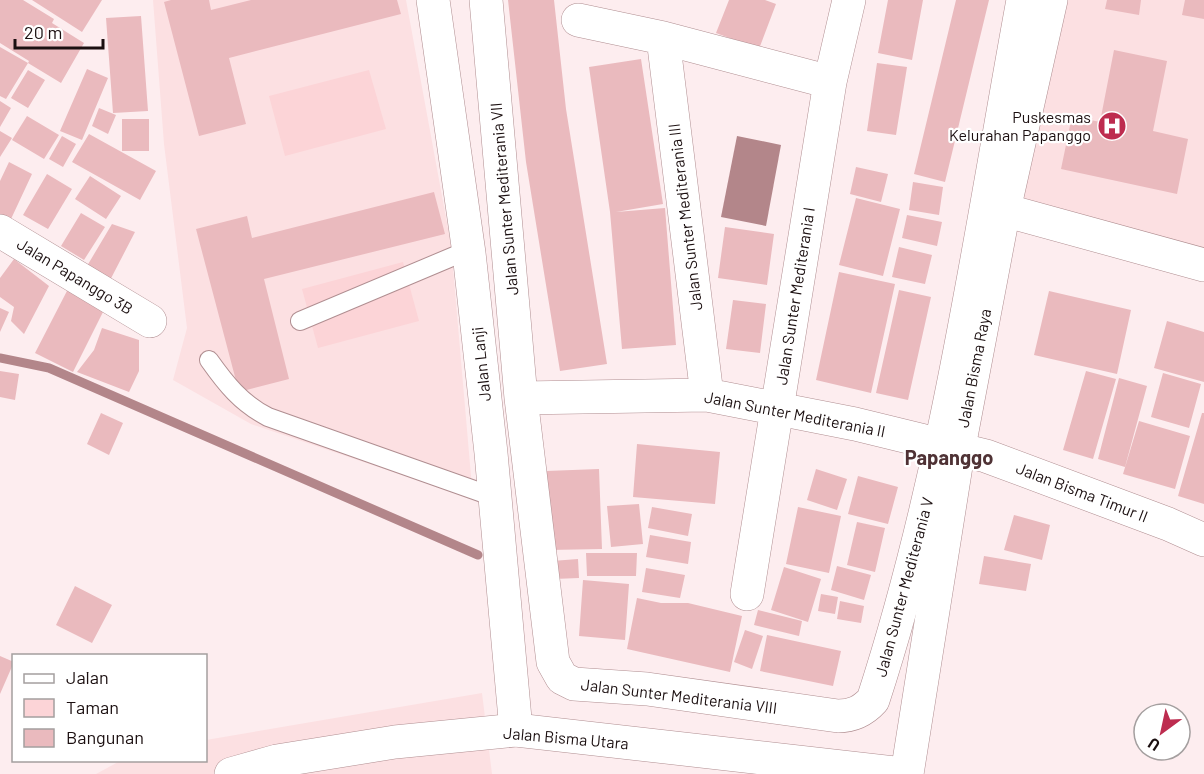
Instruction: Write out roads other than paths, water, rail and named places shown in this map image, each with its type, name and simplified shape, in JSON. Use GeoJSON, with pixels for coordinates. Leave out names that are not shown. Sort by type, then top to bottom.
{"type":"FeatureCollection","features":[{"type":"Feature","properties":{"kind":"street","name":"Jalan Lanji"},"geometry":{"type":"LineString","coordinates":[[432,0],[469,253],[516,730]]}},
{"type":"Feature","properties":{"kind":"street","name":"Jalan Sunter Mediterania VII"},"geometry":{"type":"LineString","coordinates":[[486,0],[521,398]]}},
{"type":"Feature","properties":{"kind":"street","name":"Jalan Sunter Mediterania I"},"geometry":{"type":"LineString","coordinates":[[747,594],[830,82],[849,0]]}},
{"type":"Feature","properties":{"kind":"street","name":"Jalan Sunter Mediterania V"},"geometry":{"type":"LineString","coordinates":[[863,710],[873,699],[876,690],[925,519],[949,445],[956,366],[1023,0]]}},
{"type":"Feature","properties":{"kind":"street","name":"Jalan Bisma Raya"},"geometry":{"type":"LineString","coordinates":[[905,774],[949,445],[1051,0]]}},
{"type":"Feature","properties":{"kind":"street"},"geometry":{"type":"LineString","coordinates":[[578,20],[663,38],[830,82]]}},
{"type":"Feature","properties":{"kind":"street","name":"Jalan Sunter Mediterania III"},"geometry":{"type":"LineString","coordinates":[[663,38],[707,395]]}},
{"type":"Feature","properties":{"kind":"street"},"geometry":{"type":"LineString","coordinates":[[1004,210],[1203,259]]}},
{"type":"Feature","properties":{"kind":"street","name":"Jalan Papanggo 3B"},"geometry":{"type":"LineString","coordinates":[[0,231],[150,321]]}},
{"type":"Feature","properties":{"kind":"street","name":"Jalan Sunter Mediterania II"},"geometry":{"type":"LineString","coordinates":[[521,398],[707,395],[949,445]]}},
{"type":"Feature","properties":{"kind":"street","name":"Jalan Sunter Mediterania VIII"},"geometry":{"type":"LineString","coordinates":[[521,398],[553,662],[562,678],[574,684],[647,689],[838,716],[863,710]]}},
{"type":"Feature","properties":{"kind":"street","name":"Jalan Bisma Timur II"},"geometry":{"type":"LineString","coordinates":[[949,445],[1070,486],[1204,540]]}},
{"type":"Feature","properties":{"kind":"street","name":"Jalan Bisma Utara"},"geometry":{"type":"LineString","coordinates":[[231,774],[277,760],[452,734],[516,730],[905,774]]}},
{"type":"Feature","properties":{"kind":"lane"},"geometry":{"type":"LineString","coordinates":[[300,321],[459,254],[469,253]]}},
{"type":"Feature","properties":{"kind":"lane"},"geometry":{"type":"LineString","coordinates":[[209,360],[228,387],[248,406],[268,417],[494,497]]}},
{"type":"Feature","properties":{"kind":"waterway"},"geometry":{"type":"LineString","coordinates":[[0,358],[49,368],[478,555]]}},
{"type":"Feature","properties":{"kind":"place","name":"Puskesmas Kelurahan Papanggo"},"geometry":{"type":"Point","coordinates":[1112,126]}},
{"type":"Feature","properties":{"kind":"district","name":"Papanggo"},"geometry":{"type":"Point","coordinates":[949,458]}}]}
